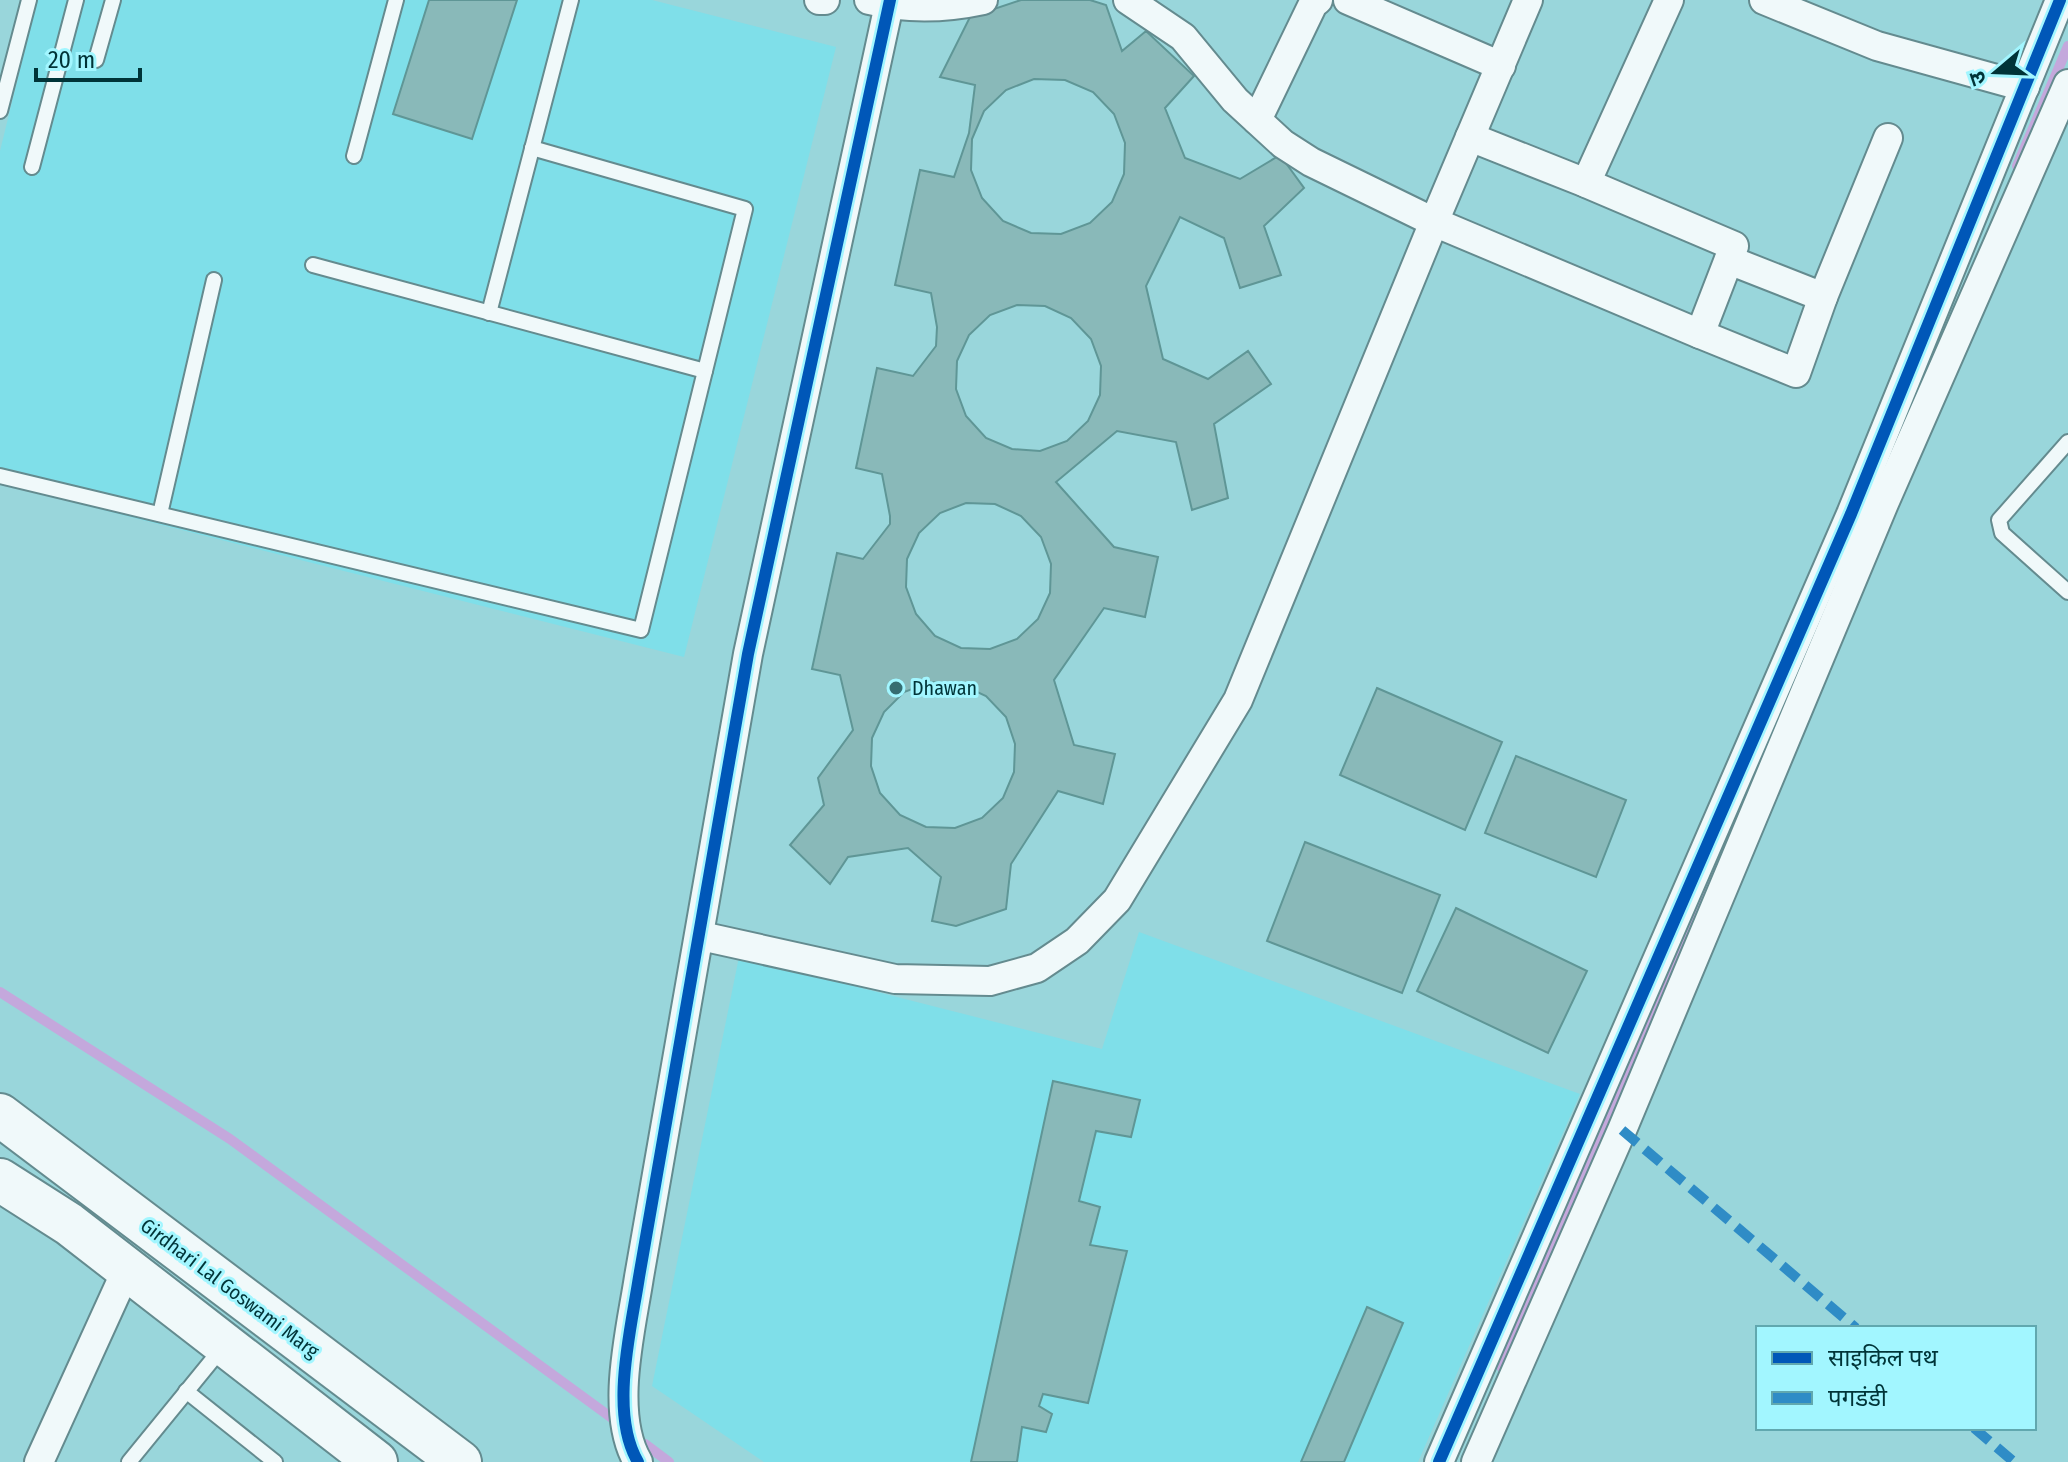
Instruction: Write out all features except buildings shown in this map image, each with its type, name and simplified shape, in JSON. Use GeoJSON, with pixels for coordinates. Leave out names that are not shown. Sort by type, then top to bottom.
{"type":"FeatureCollection","features":[{"type":"Feature","properties":{"kind":"main road","name":"Girdhari Lal Goswami Marg"},"geometry":{"type":"LineString","coordinates":[[0,1115],[460,1462]]}},
{"type":"Feature","properties":{"kind":"main road"},"geometry":{"type":"LineString","coordinates":[[0,1180],[69,1224],[376,1462]]}},
{"type":"Feature","properties":{"kind":"street"},"geometry":{"type":"LineString","coordinates":[[638,1462],[625,1415],[625,1367],[748,654],[883,2],[944,6],[983,0]]}},
{"type":"Feature","properties":{"kind":"street"},"geometry":{"type":"LineString","coordinates":[[1128,0],[1183,37],[1235,100],[1283,144],[1311,162],[1434,222],[1796,373],[1823,297],[1888,138]]}},
{"type":"Feature","properties":{"kind":"street"},"geometry":{"type":"LineString","coordinates":[[1348,0],[1501,66]]}},
{"type":"Feature","properties":{"kind":"street"},"geometry":{"type":"LineString","coordinates":[[701,936],[895,979],[990,981],[1037,968],[1077,941],[1117,900],[1238,700],[1528,0]]}},
{"type":"Feature","properties":{"kind":"street"},"geometry":{"type":"LineString","coordinates":[[1586,183],[1669,0]]}},
{"type":"Feature","properties":{"kind":"street"},"geometry":{"type":"LineString","coordinates":[[1764,0],[1877,46],[2025,87]]}},
{"type":"Feature","properties":{"kind":"street"},"geometry":{"type":"LineString","coordinates":[[1439,1462],[1851,514],[2060,0]]}},
{"type":"Feature","properties":{"kind":"street"},"geometry":{"type":"LineString","coordinates":[[1257,120],[1315,1]]}},
{"type":"Feature","properties":{"kind":"street"},"geometry":{"type":"LineString","coordinates":[[1476,1462],[1622,1130],[1885,501],[2068,84]]}},
{"type":"Feature","properties":{"kind":"street"},"geometry":{"type":"LineString","coordinates":[[1470,137],[1734,246],[1700,334]]}},
{"type":"Feature","properties":{"kind":"street"},"geometry":{"type":"LineString","coordinates":[[1729,260],[1823,297]]}},
{"type":"Feature","properties":{"kind":"street"},"geometry":{"type":"LineString","coordinates":[[39,1462],[127,1269]]}},
{"type":"Feature","properties":{"kind":"lane"},"geometry":{"type":"LineString","coordinates":[[0,111],[29,0]]}},
{"type":"Feature","properties":{"kind":"lane"},"geometry":{"type":"LineString","coordinates":[[32,167],[76,0]]}},
{"type":"Feature","properties":{"kind":"lane"},"geometry":{"type":"LineString","coordinates":[[96,60],[113,0]]}},
{"type":"Feature","properties":{"kind":"lane"},"geometry":{"type":"LineString","coordinates":[[354,156],[396,0]]}},
{"type":"Feature","properties":{"kind":"lane"},"geometry":{"type":"LineString","coordinates":[[489,313],[571,0]]}},
{"type":"Feature","properties":{"kind":"lane"},"geometry":{"type":"LineString","coordinates":[[0,476],[641,630],[745,209],[532,148]]}},
{"type":"Feature","properties":{"kind":"lane"},"geometry":{"type":"LineString","coordinates":[[313,265],[705,371]]}},
{"type":"Feature","properties":{"kind":"lane"},"geometry":{"type":"LineString","coordinates":[[160,514],[214,280]]}},
{"type":"Feature","properties":{"kind":"lane"},"geometry":{"type":"LineString","coordinates":[[2068,442],[1999,520],[2002,533],[2068,592]]}},
{"type":"Feature","properties":{"kind":"lane"},"geometry":{"type":"LineString","coordinates":[[129,1462],[224,1344]]}},
{"type":"Feature","properties":{"kind":"lane"},"geometry":{"type":"LineString","coordinates":[[186,1391],[275,1462]]}},
{"type":"Feature","properties":{"kind":"shaded area"},"geometry":{"type":"Polygon","coordinates":[[[37,0],[652,0],[836,47],[684,657],[0,484],[0,151],[37,0]]]}},
{"type":"Feature","properties":{"kind":"shaded area"},"geometry":{"type":"Polygon","coordinates":[[[1139,932],[1580,1094],[1418,1462],[764,1462],[652,1386],[739,957],[1102,1049],[1139,932]]]}},
{"type":"Feature","properties":{"kind":"waterway"},"geometry":{"type":"LineString","coordinates":[[2017,166],[2068,46]]}},
{"type":"Feature","properties":{"kind":"waterway"},"geometry":{"type":"LineString","coordinates":[[1502,1368],[1726,846]]}},
{"type":"Feature","properties":{"kind":"waterway"},"geometry":{"type":"LineString","coordinates":[[0,992],[230,1139],[616,1421]]}},
{"type":"Feature","properties":{"kind":"waterway"},"geometry":{"type":"LineString","coordinates":[[645,1444],[669,1462]]}},
{"type":"Feature","properties":{"kind":"marked path"},"geometry":{"type":"LineString","coordinates":[[1622,1130],[1854,1326]]}},
{"type":"Feature","properties":{"kind":"marked path"},"geometry":{"type":"LineString","coordinates":[[1976,1430],[2014,1462]]}},
{"type":"Feature","properties":{"kind":"cycle path"},"geometry":{"type":"LineString","coordinates":[[638,1462],[629,1442],[623,1396],[639,1277],[748,654],[890,0]]}},
{"type":"Feature","properties":{"kind":"cycle path"},"geometry":{"type":"LineString","coordinates":[[1439,1462],[1851,514],[2060,0]]}},
{"type":"Feature","properties":{"kind":"place","name":"Dhawan"},"geometry":{"type":"Point","coordinates":[896,688]}}]}
